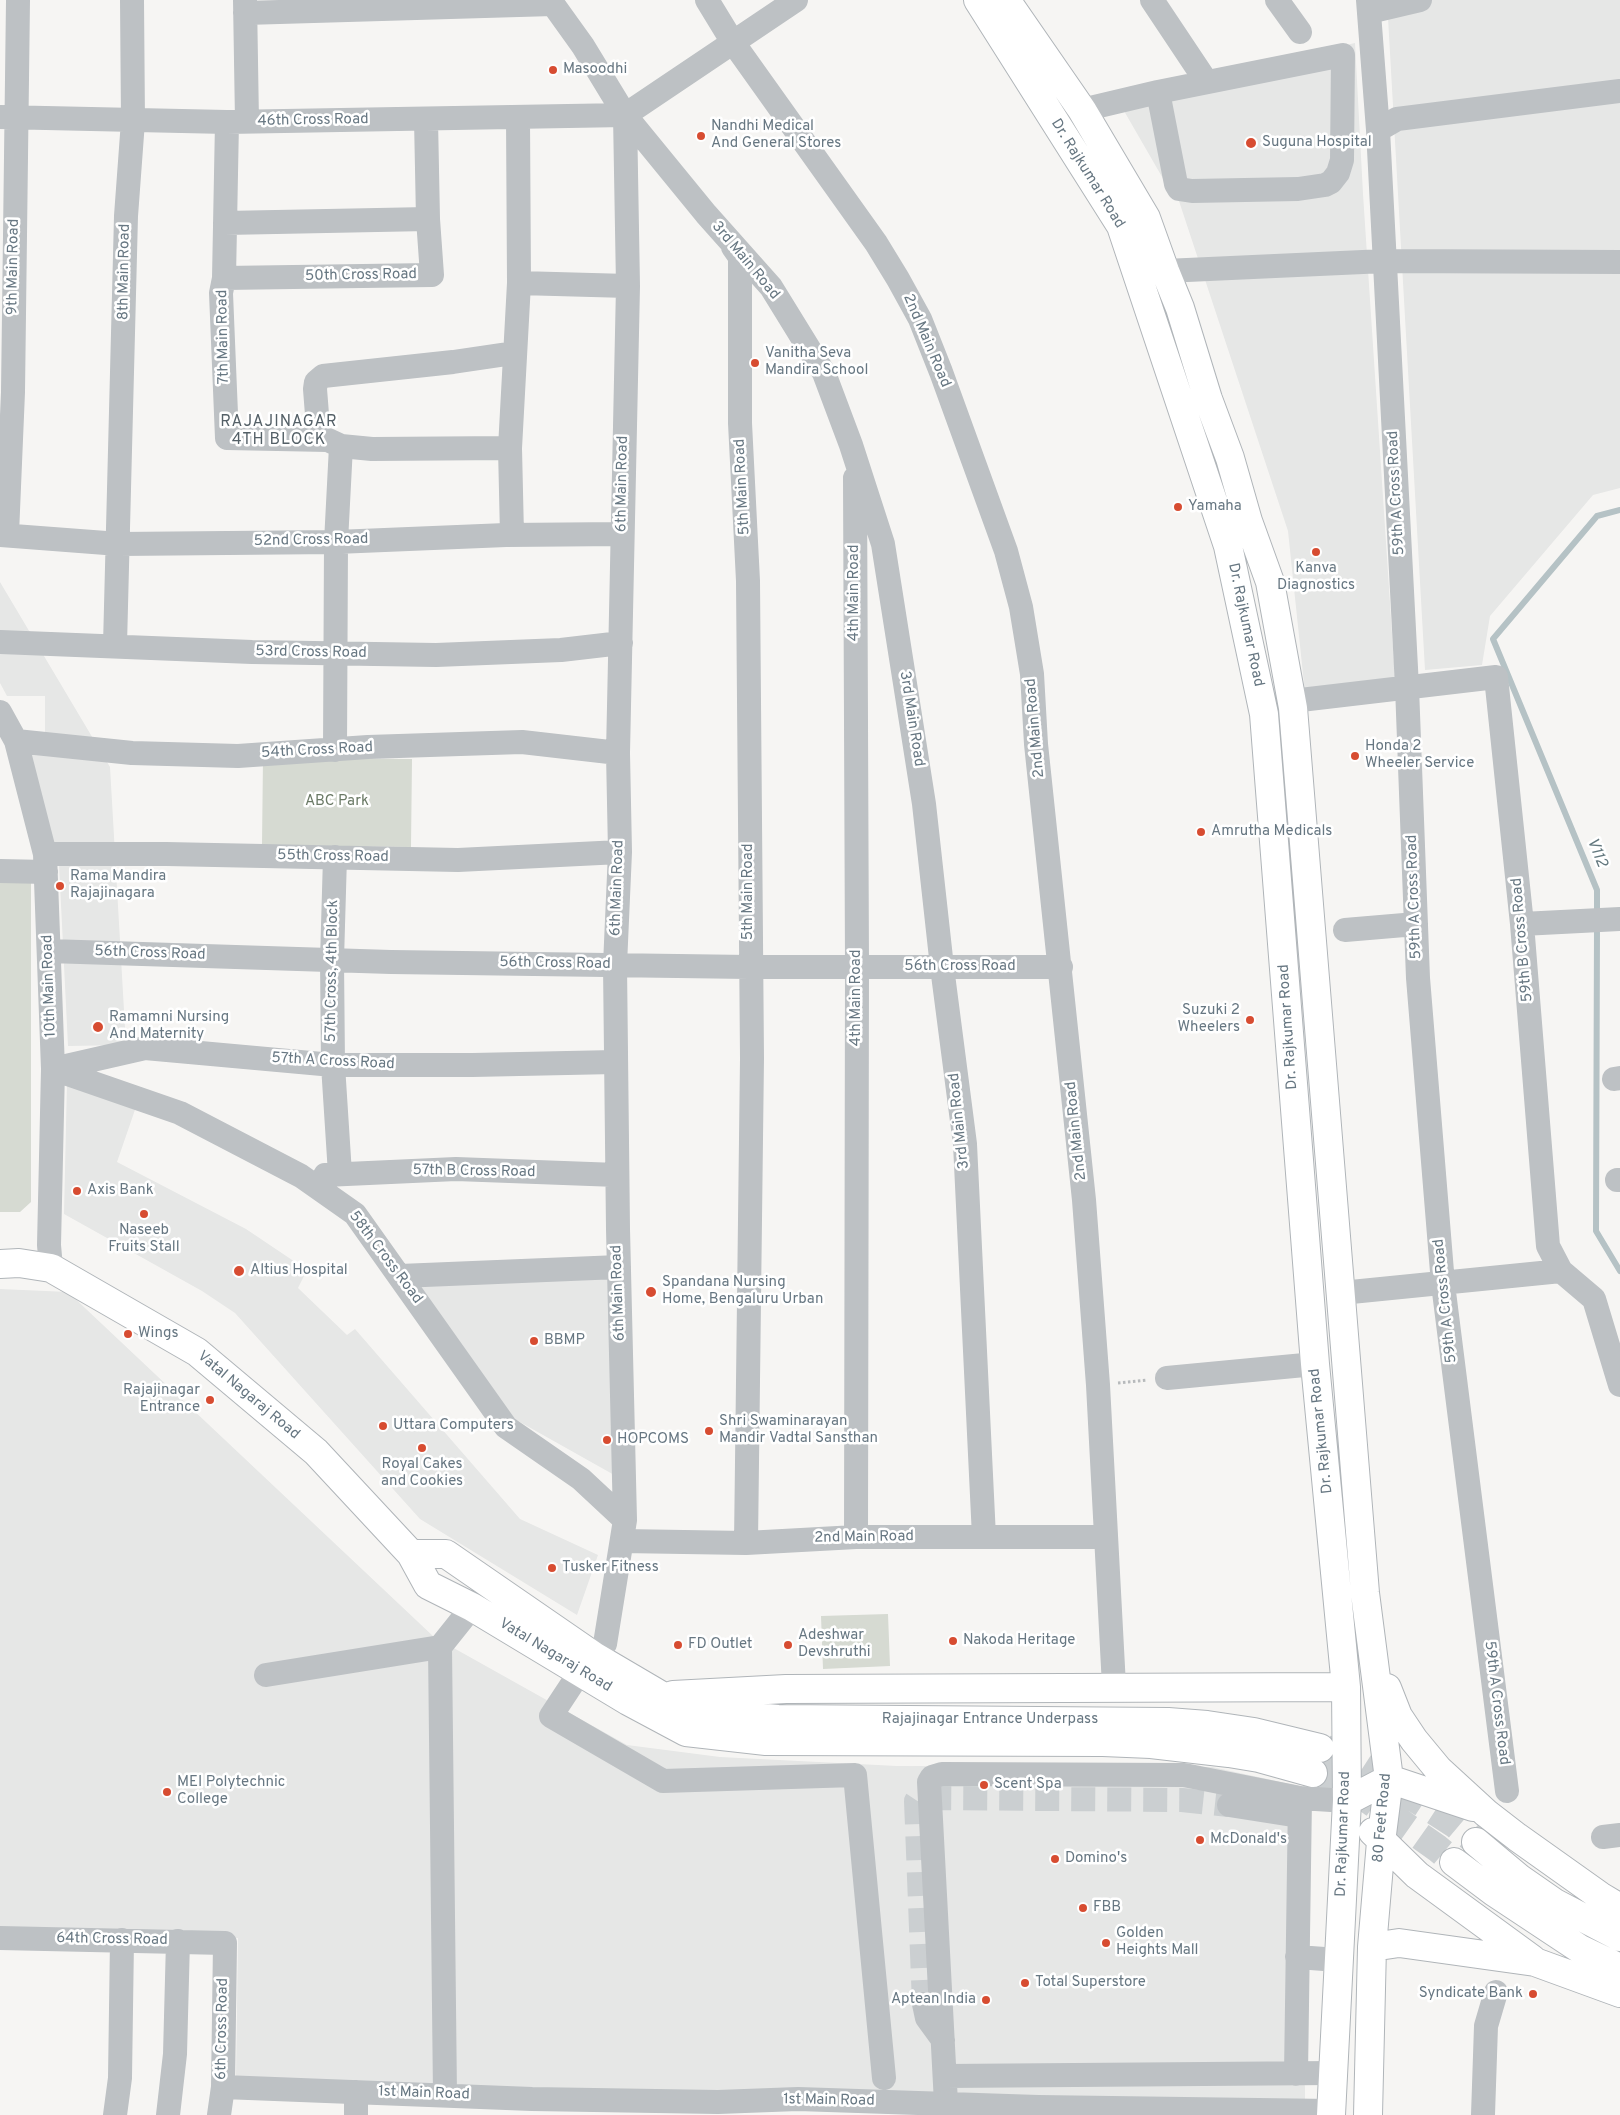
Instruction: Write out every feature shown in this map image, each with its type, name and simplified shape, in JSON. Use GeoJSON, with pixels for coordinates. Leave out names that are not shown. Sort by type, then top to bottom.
{"type":"FeatureCollection","features":[{"type":"Feature","properties":{"kind":"main road","name":"Dr. Rajkumar Road"},"geometry":{"type":"LineString","coordinates":[[978,0],[1121,226],[1228,546],[1264,714],[1315,1364],[1346,1687],[1347,1801],[1331,2113]]}},
{"type":"Feature","properties":{"kind":"main road","name":"Dr. Rajkumar Road"},"geometry":{"type":"LineString","coordinates":[[1006,0],[1082,110],[1146,218],[1164,271],[1180,308],[1208,399],[1230,458],[1248,521],[1270,582],[1292,701],[1365,1593],[1375,1659]]}},
{"type":"Feature","properties":{"kind":"main road","name":"Vatal Nagaraj Road"},"geometry":{"type":"LineString","coordinates":[[0,1264],[19,1263],[51,1268],[197,1352],[316,1452],[411,1554],[428,1585],[587,1664],[662,1696]]}},
{"type":"Feature","properties":{"kind":"main road","name":"Vatal Nagaraj Road"},"geometry":{"type":"LineString","coordinates":[[411,1554],[446,1554],[587,1664],[686,1732]]}},
{"type":"Feature","properties":{"kind":"main road","name":"80 Feet Road"},"geometry":{"type":"LineString","coordinates":[[1372,1947],[1381,1842],[1389,1779],[1375,1659]]}},
{"type":"Feature","properties":{"kind":"main road"},"geometry":{"type":"LineString","coordinates":[[1375,1659],[1398,1716],[1414,1740],[1438,1769],[1486,1813],[1600,1896],[1620,1908]]}},
{"type":"Feature","properties":{"kind":"main road"},"geometry":{"type":"LineString","coordinates":[[662,1696],[786,1689],[1114,1686],[1346,1687]]}},
{"type":"Feature","properties":{"kind":"main road","name":"Rajajinagar Entrance Underpass"},"geometry":{"type":"LineString","coordinates":[[662,1696],[707,1713],[778,1719],[1129,1721],[1207,1725],[1277,1736],[1317,1760],[1259,1758],[1151,1744],[1102,1742],[766,1742],[686,1732]]}},
{"type":"Feature","properties":{"kind":"main road"},"geometry":{"type":"LineString","coordinates":[[1486,1813],[1389,1779],[1347,1801],[1381,1842],[1417,1875],[1535,1962]]}},
{"type":"Feature","properties":{"kind":"main road"},"geometry":{"type":"LineString","coordinates":[[1476,1842],[1519,1878],[1555,1903],[1620,1938]]}},
{"type":"Feature","properties":{"kind":"main road"},"geometry":{"type":"LineString","coordinates":[[1454,1862],[1494,1892],[1558,1934],[1580,1948],[1620,1968]]}},
{"type":"Feature","properties":{"kind":"main road"},"geometry":{"type":"LineString","coordinates":[[1368,2115],[1372,1947],[1399,1943],[1535,1962],[1620,1993]]}},
{"type":"Feature","properties":{"kind":"street","name":"9th Main Road"},"geometry":{"type":"LineString","coordinates":[[4,534],[13,392],[9,117],[18,0]]}},
{"type":"Feature","properties":{"kind":"street","name":"8th Main Road"},"geometry":{"type":"LineString","coordinates":[[115,646],[126,216],[133,121],[132,0]]}},
{"type":"Feature","properties":{"kind":"street","name":"2nd Main Road"},"geometry":{"type":"LineString","coordinates":[[708,0],[732,41],[876,243],[920,319],[1006,551],[1021,607],[1032,674],[1036,744],[1061,967],[1084,1200],[1098,1385],[1114,1686]]}},
{"type":"Feature","properties":{"kind":"street"},"geometry":{"type":"LineString","coordinates":[[625,115],[732,41],[796,0]]}},
{"type":"Feature","properties":{"kind":"street"},"geometry":{"type":"LineString","coordinates":[[1152,0],[1202,74]]}},
{"type":"Feature","properties":{"kind":"street"},"geometry":{"type":"LineString","coordinates":[[1277,0],[1300,32]]}},
{"type":"Feature","properties":{"kind":"street"},"geometry":{"type":"LineString","coordinates":[[1368,6],[1420,0]]}},
{"type":"Feature","properties":{"kind":"street"},"geometry":{"type":"LineString","coordinates":[[245,7],[551,2]]}},
{"type":"Feature","properties":{"kind":"street","name":"3rd Main Road"},"geometry":{"type":"LineString","coordinates":[[551,2],[583,46],[625,115],[731,244],[771,287],[824,373],[883,544],[924,804],[942,967],[965,1144],[984,1537]]}},
{"type":"Feature","properties":{"kind":"street","name":"59th A Cross Road"},"geometry":{"type":"LineString","coordinates":[[1368,6],[1378,130],[1407,687],[1418,978],[1443,1284],[1507,1791]]}},
{"type":"Feature","properties":{"kind":"street","name":"7th Main Road"},"geometry":{"type":"LineString","coordinates":[[245,7],[237,122],[225,223],[224,278],[221,293],[227,438],[330,443],[372,449],[510,448]]}},
{"type":"Feature","properties":{"kind":"street"},"geometry":{"type":"LineString","coordinates":[[1082,110],[1158,92],[1343,55],[1372,47]]}},
{"type":"Feature","properties":{"kind":"street"},"geometry":{"type":"LineString","coordinates":[[1158,92],[1176,184],[1179,188],[1192,191],[1298,189],[1324,185],[1331,182],[1338,173],[1342,160],[1343,55]]}},
{"type":"Feature","properties":{"kind":"street"},"geometry":{"type":"LineString","coordinates":[[1378,130],[1397,119],[1620,91]]}},
{"type":"Feature","properties":{"kind":"street","name":"46th Cross Road"},"geometry":{"type":"LineString","coordinates":[[9,117],[237,122],[625,115]]}},
{"type":"Feature","properties":{"kind":"street","name":"6th Main Road"},"geometry":{"type":"LineString","coordinates":[[625,115],[628,286],[618,753],[620,852],[615,964],[624,1531],[605,1644],[587,1664],[551,1716],[663,1781],[855,1775],[884,2078]]}},
{"type":"Feature","properties":{"kind":"street"},"geometry":{"type":"LineString","coordinates":[[512,535],[510,448],[519,283],[518,118]]}},
{"type":"Feature","properties":{"kind":"street","name":"50th Cross Road"},"geometry":{"type":"LineString","coordinates":[[224,278],[432,275],[428,219],[426,119]]}},
{"type":"Feature","properties":{"kind":"street"},"geometry":{"type":"LineString","coordinates":[[225,223],[428,219]]}},
{"type":"Feature","properties":{"kind":"street","name":"5th Main Road"},"geometry":{"type":"LineString","coordinates":[[731,244],[740,257],[740,423],[748,581],[752,1058],[746,1543]]}},
{"type":"Feature","properties":{"kind":"street"},"geometry":{"type":"LineString","coordinates":[[1164,271],[1385,261],[1620,262]]}},
{"type":"Feature","properties":{"kind":"street"},"geometry":{"type":"LineString","coordinates":[[519,283],[628,286]]}},
{"type":"Feature","properties":{"kind":"street"},"geometry":{"type":"LineString","coordinates":[[335,750],[336,542],[330,443],[315,389],[316,382],[323,376],[453,362],[514,353]]}},
{"type":"Feature","properties":{"kind":"street","name":"4th Main Road"},"geometry":{"type":"LineString","coordinates":[[855,460],[858,967],[856,1537]]}},
{"type":"Feature","properties":{"kind":"street","name":"52nd Cross Road"},"geometry":{"type":"LineString","coordinates":[[4,534],[119,544],[336,542],[512,535],[622,534]]}},
{"type":"Feature","properties":{"kind":"street","name":"53rd Cross Road"},"geometry":{"type":"LineString","coordinates":[[0,642],[252,652],[436,655],[561,650],[621,643]]}},
{"type":"Feature","properties":{"kind":"street","name":"59th B Cross Road"},"geometry":{"type":"LineString","coordinates":[[1292,701],[1496,677],[1522,924],[1548,1246],[1561,1272],[1594,1299],[1620,1385]]}},
{"type":"Feature","properties":{"kind":"street","name":"10th Main Road"},"geometry":{"type":"LineString","coordinates":[[0,712],[16,741],[45,863],[53,1070],[51,1268]]}},
{"type":"Feature","properties":{"kind":"street","name":"54th Cross Road"},"geometry":{"type":"LineString","coordinates":[[16,741],[132,753],[238,756],[522,742],[618,753]]}},
{"type":"Feature","properties":{"kind":"street","name":"55th Cross Road"},"geometry":{"type":"LineString","coordinates":[[0,871],[45,863],[335,857],[458,860],[620,852]]}},
{"type":"Feature","properties":{"kind":"street","name":"57th Cross, 4th Block"},"geometry":{"type":"LineString","coordinates":[[335,857],[332,960],[332,1065],[340,1174]]}},
{"type":"Feature","properties":{"kind":"street"},"geometry":{"type":"LineString","coordinates":[[1522,924],[1620,919]]}},
{"type":"Feature","properties":{"kind":"street"},"geometry":{"type":"LineString","coordinates":[[1345,930],[1416,924]]}},
{"type":"Feature","properties":{"kind":"street","name":"56th Cross Road"},"geometry":{"type":"LineString","coordinates":[[49,951],[332,960],[750,967],[1061,967]]}},
{"type":"Feature","properties":{"kind":"street","name":"57th A Cross Road"},"geometry":{"type":"LineString","coordinates":[[53,1070],[145,1048],[332,1065],[616,1062]]}},
{"type":"Feature","properties":{"kind":"street","name":"58th Cross Road"},"geometry":{"type":"LineString","coordinates":[[53,1070],[180,1113],[301,1176],[355,1214],[506,1427],[581,1479],[624,1531]]}},
{"type":"Feature","properties":{"kind":"street","name":"57th B Cross Road"},"geometry":{"type":"LineString","coordinates":[[301,1176],[456,1169],[617,1174]]}},
{"type":"Feature","properties":{"kind":"street"},"geometry":{"type":"LineString","coordinates":[[400,1276],[619,1267]]}},
{"type":"Feature","properties":{"kind":"street"},"geometry":{"type":"LineString","coordinates":[[1340,1293],[1561,1272]]}},
{"type":"Feature","properties":{"kind":"street"},"geometry":{"type":"LineString","coordinates":[[1166,1378],[1315,1364]]}},
{"type":"Feature","properties":{"kind":"street","name":"2nd Main Road"},"geometry":{"type":"LineString","coordinates":[[624,1531],[746,1543],[856,1537],[1105,1536]]}},
{"type":"Feature","properties":{"kind":"street"},"geometry":{"type":"LineString","coordinates":[[444,2095],[440,1647],[472,1606]]}},
{"type":"Feature","properties":{"kind":"street"},"geometry":{"type":"LineString","coordinates":[[266,1675],[440,1647]]}},
{"type":"Feature","properties":{"kind":"street"},"geometry":{"type":"LineString","coordinates":[[946,2103],[929,1782],[932,1777],[942,1774],[1184,1775],[1299,1807]]}},
{"type":"Feature","properties":{"kind":"street"},"geometry":{"type":"LineString","coordinates":[[1229,1806],[1299,1807],[1347,1801]]}},
{"type":"Feature","properties":{"kind":"street"},"geometry":{"type":"LineString","coordinates":[[1296,2074],[1299,1807]]}},
{"type":"Feature","properties":{"kind":"street","name":"64th Cross Road"},"geometry":{"type":"LineString","coordinates":[[0,1938],[224,1942]]}},
{"type":"Feature","properties":{"kind":"street"},"geometry":{"type":"LineString","coordinates":[[115,2115],[120,2078],[122,1940]]}},
{"type":"Feature","properties":{"kind":"street"},"geometry":{"type":"LineString","coordinates":[[168,2115],[175,2054],[178,1941]]}},
{"type":"Feature","properties":{"kind":"street","name":"6th Cross Road"},"geometry":{"type":"LineString","coordinates":[[219,2115],[222,2087],[224,1942]]}},
{"type":"Feature","properties":{"kind":"street"},"geometry":{"type":"LineString","coordinates":[[1297,1957],[1338,1960]]}},
{"type":"Feature","properties":{"kind":"street"},"geometry":{"type":"LineString","coordinates":[[1483,2115],[1486,2026],[1496,1992]]}},
{"type":"Feature","properties":{"kind":"street"},"geometry":{"type":"LineString","coordinates":[[924,2004],[927,2018],[943,2040]]}},
{"type":"Feature","properties":{"kind":"street"},"geometry":{"type":"LineString","coordinates":[[945,2076],[1333,2073]]}},
{"type":"Feature","properties":{"kind":"street","name":"1st Main Road"},"geometry":{"type":"LineString","coordinates":[[222,2087],[356,2103],[444,2095],[532,2107],[718,2108],[798,2099],[892,2109],[946,2103],[1038,2111],[1331,2113]]}},
{"type":"Feature","properties":{"kind":"path"},"geometry":{"type":"LineString","coordinates":[[1098,1385],[1166,1378]]}},
{"type":"Feature","properties":{"kind":"shaded area"},"geometry":{"type":"Polygon","coordinates":[[[1387,0],[1620,0],[1620,488],[1593,495],[1490,616],[1482,665],[1425,670],[1387,0]]]}},
{"type":"Feature","properties":{"kind":"shaded area"},"geometry":{"type":"Polygon","coordinates":[[[1355,43],[1395,679],[1305,693],[1288,531],[1178,198],[1169,189],[1116,97],[1355,43]]]}},
{"type":"Feature","properties":{"kind":"shaded area"},"geometry":{"type":"Polygon","coordinates":[[[0,582],[110,767],[126,1045],[68,1046],[59,864],[19,736],[45,736],[45,696],[7,696],[0,683],[0,582]]]}},
{"type":"Feature","properties":{"kind":"shaded area"},"geometry":{"type":"Polygon","coordinates":[[[67,1082],[137,1104],[117,1162],[246,1229],[307,1270],[298,1288],[347,1335],[355,1329],[520,1519],[598,1555],[577,1615],[420,1519],[235,1313],[202,1291],[64,1214],[67,1082]]]}},
{"type":"Feature","properties":{"kind":"shaded area","name":"BBMP"},"geometry":{"type":"Polygon","coordinates":[[[609,1260],[616,1476],[511,1417],[403,1265],[609,1260]]]}},
{"type":"Feature","properties":{"kind":"shaded area"},"geometry":{"type":"Polygon","coordinates":[[[0,1289],[68,1292],[434,1637],[627,1745],[720,1757],[897,1766],[1212,1767],[1304,1787],[1305,2100],[916,2100],[236,2078],[238,1938],[0,1929],[0,1289]]]}},
{"type":"Feature","properties":{"kind":"green space","name":"ABC Park"},"geometry":{"type":"Polygon","coordinates":[[[263,758],[412,759],[411,847],[262,845],[263,758]]]}},
{"type":"Feature","properties":{"kind":"green space"},"geometry":{"type":"Polygon","coordinates":[[[0,878],[31,878],[31,1202],[20,1212],[0,1212],[0,878]]]}},
{"type":"Feature","properties":{"kind":"green space"},"geometry":{"type":"Polygon","coordinates":[[[888,1614],[890,1666],[823,1669],[821,1616],[888,1614]]]}},
{"type":"Feature","properties":{"kind":"waterway","name":"V112"},"geometry":{"type":"LineString","coordinates":[[1597,915],[1597,890],[1493,639],[1597,516],[1620,510]]}},
{"type":"Feature","properties":{"kind":"waterway","name":"V112"},"geometry":{"type":"LineString","coordinates":[[1597,925],[1596,1231],[1620,1271]]}},
{"type":"Feature","properties":{"kind":"tunnel"},"geometry":{"type":"LineString","coordinates":[[1326,1749],[1351,1757],[1456,1825],[1476,1842]]}},
{"type":"Feature","properties":{"kind":"tunnel"},"geometry":{"type":"LineString","coordinates":[[1313,1773],[1343,1782],[1454,1862]]}},
{"type":"Feature","properties":{"kind":"tunnel"},"geometry":{"type":"LineString","coordinates":[[924,2004],[916,1801],[918,1798],[1182,1800],[1229,1805]]}},
{"type":"Feature","properties":{"kind":"place","name":"Masoodhi"},"geometry":{"type":"Point","coordinates":[553,70]}},
{"type":"Feature","properties":{"kind":"place","name":"Nandhi Medical And General Stores"},"geometry":{"type":"Point","coordinates":[701,136]}},
{"type":"Feature","properties":{"kind":"place","name":"Suguna Hospital"},"geometry":{"type":"Point","coordinates":[1251,143]}},
{"type":"Feature","properties":{"kind":"place","name":"Vanitha Seva Mandira School"},"geometry":{"type":"Point","coordinates":[755,363]}},
{"type":"Feature","properties":{"kind":"place","name":"Yamaha"},"geometry":{"type":"Point","coordinates":[1178,507]}},
{"type":"Feature","properties":{"kind":"place","name":"Kanva Diagnostics"},"geometry":{"type":"Point","coordinates":[1316,552]}},
{"type":"Feature","properties":{"kind":"place","name":"Honda 2 Wheeler Service"},"geometry":{"type":"Point","coordinates":[1355,756]}},
{"type":"Feature","properties":{"kind":"place","name":"Amrutha Medicals"},"geometry":{"type":"Point","coordinates":[1201,832]}},
{"type":"Feature","properties":{"kind":"place","name":"Rama Mandira Rajajinagara"},"geometry":{"type":"Point","coordinates":[60,886]}},
{"type":"Feature","properties":{"kind":"place","name":"Suzuki 2 Wheelers"},"geometry":{"type":"Point","coordinates":[1250,1020]}},
{"type":"Feature","properties":{"kind":"place","name":"Ramamni Nursing And Maternity"},"geometry":{"type":"Point","coordinates":[98,1027]}},
{"type":"Feature","properties":{"kind":"place","name":"Axis Bank"},"geometry":{"type":"Point","coordinates":[77,1191]}},
{"type":"Feature","properties":{"kind":"place","name":"Naseeb Fruits Stall"},"geometry":{"type":"Point","coordinates":[144,1214]}},
{"type":"Feature","properties":{"kind":"place","name":"Altius Hospital"},"geometry":{"type":"Point","coordinates":[239,1271]}},
{"type":"Feature","properties":{"kind":"place","name":"Spandana Nursing Home, Bengaluru Urban"},"geometry":{"type":"Point","coordinates":[651,1292]}},
{"type":"Feature","properties":{"kind":"place","name":"Wings"},"geometry":{"type":"Point","coordinates":[128,1334]}},
{"type":"Feature","properties":{"kind":"place","name":"BBMP"},"geometry":{"type":"Point","coordinates":[534,1341]}},
{"type":"Feature","properties":{"kind":"place","name":"Rajajinagar Entrance"},"geometry":{"type":"Point","coordinates":[210,1400]}},
{"type":"Feature","properties":{"kind":"place","name":"Uttara Computers"},"geometry":{"type":"Point","coordinates":[383,1426]}},
{"type":"Feature","properties":{"kind":"place","name":"Shri Swaminarayan Mandir Vadtal Sansthan"},"geometry":{"type":"Point","coordinates":[709,1431]}},
{"type":"Feature","properties":{"kind":"place","name":"HOPCOMS"},"geometry":{"type":"Point","coordinates":[607,1440]}},
{"type":"Feature","properties":{"kind":"place","name":"Royal Cakes and Cookies"},"geometry":{"type":"Point","coordinates":[422,1448]}},
{"type":"Feature","properties":{"kind":"place","name":"Tusker Fitness"},"geometry":{"type":"Point","coordinates":[552,1568]}},
{"type":"Feature","properties":{"kind":"place","name":"Nakoda Heritage"},"geometry":{"type":"Point","coordinates":[953,1641]}},
{"type":"Feature","properties":{"kind":"place","name":"FD Outlet"},"geometry":{"type":"Point","coordinates":[678,1645]}},
{"type":"Feature","properties":{"kind":"place","name":"Adeshwar Devshruthi"},"geometry":{"type":"Point","coordinates":[788,1645]}},
{"type":"Feature","properties":{"kind":"place","name":"Scent Spa"},"geometry":{"type":"Point","coordinates":[984,1785]}},
{"type":"Feature","properties":{"kind":"place","name":"MEI Polytechnic College"},"geometry":{"type":"Point","coordinates":[167,1792]}},
{"type":"Feature","properties":{"kind":"place","name":"McDonald's"},"geometry":{"type":"Point","coordinates":[1200,1840]}},
{"type":"Feature","properties":{"kind":"place","name":"Domino's"},"geometry":{"type":"Point","coordinates":[1055,1859]}},
{"type":"Feature","properties":{"kind":"place","name":"FBB"},"geometry":{"type":"Point","coordinates":[1083,1908]}},
{"type":"Feature","properties":{"kind":"place","name":"Golden Heights Mall"},"geometry":{"type":"Point","coordinates":[1106,1943]}},
{"type":"Feature","properties":{"kind":"place","name":"Total Superstore"},"geometry":{"type":"Point","coordinates":[1025,1983]}},
{"type":"Feature","properties":{"kind":"place","name":"Syndicate Bank"},"geometry":{"type":"Point","coordinates":[1533,1994]}},
{"type":"Feature","properties":{"kind":"place","name":"Aptean India"},"geometry":{"type":"Point","coordinates":[986,2000]}},
{"type":"Feature","properties":{"kind":"district","name":"RAJAJINAGAR 4TH BLOCK"},"geometry":{"type":"Point","coordinates":[279,432]}}]}
